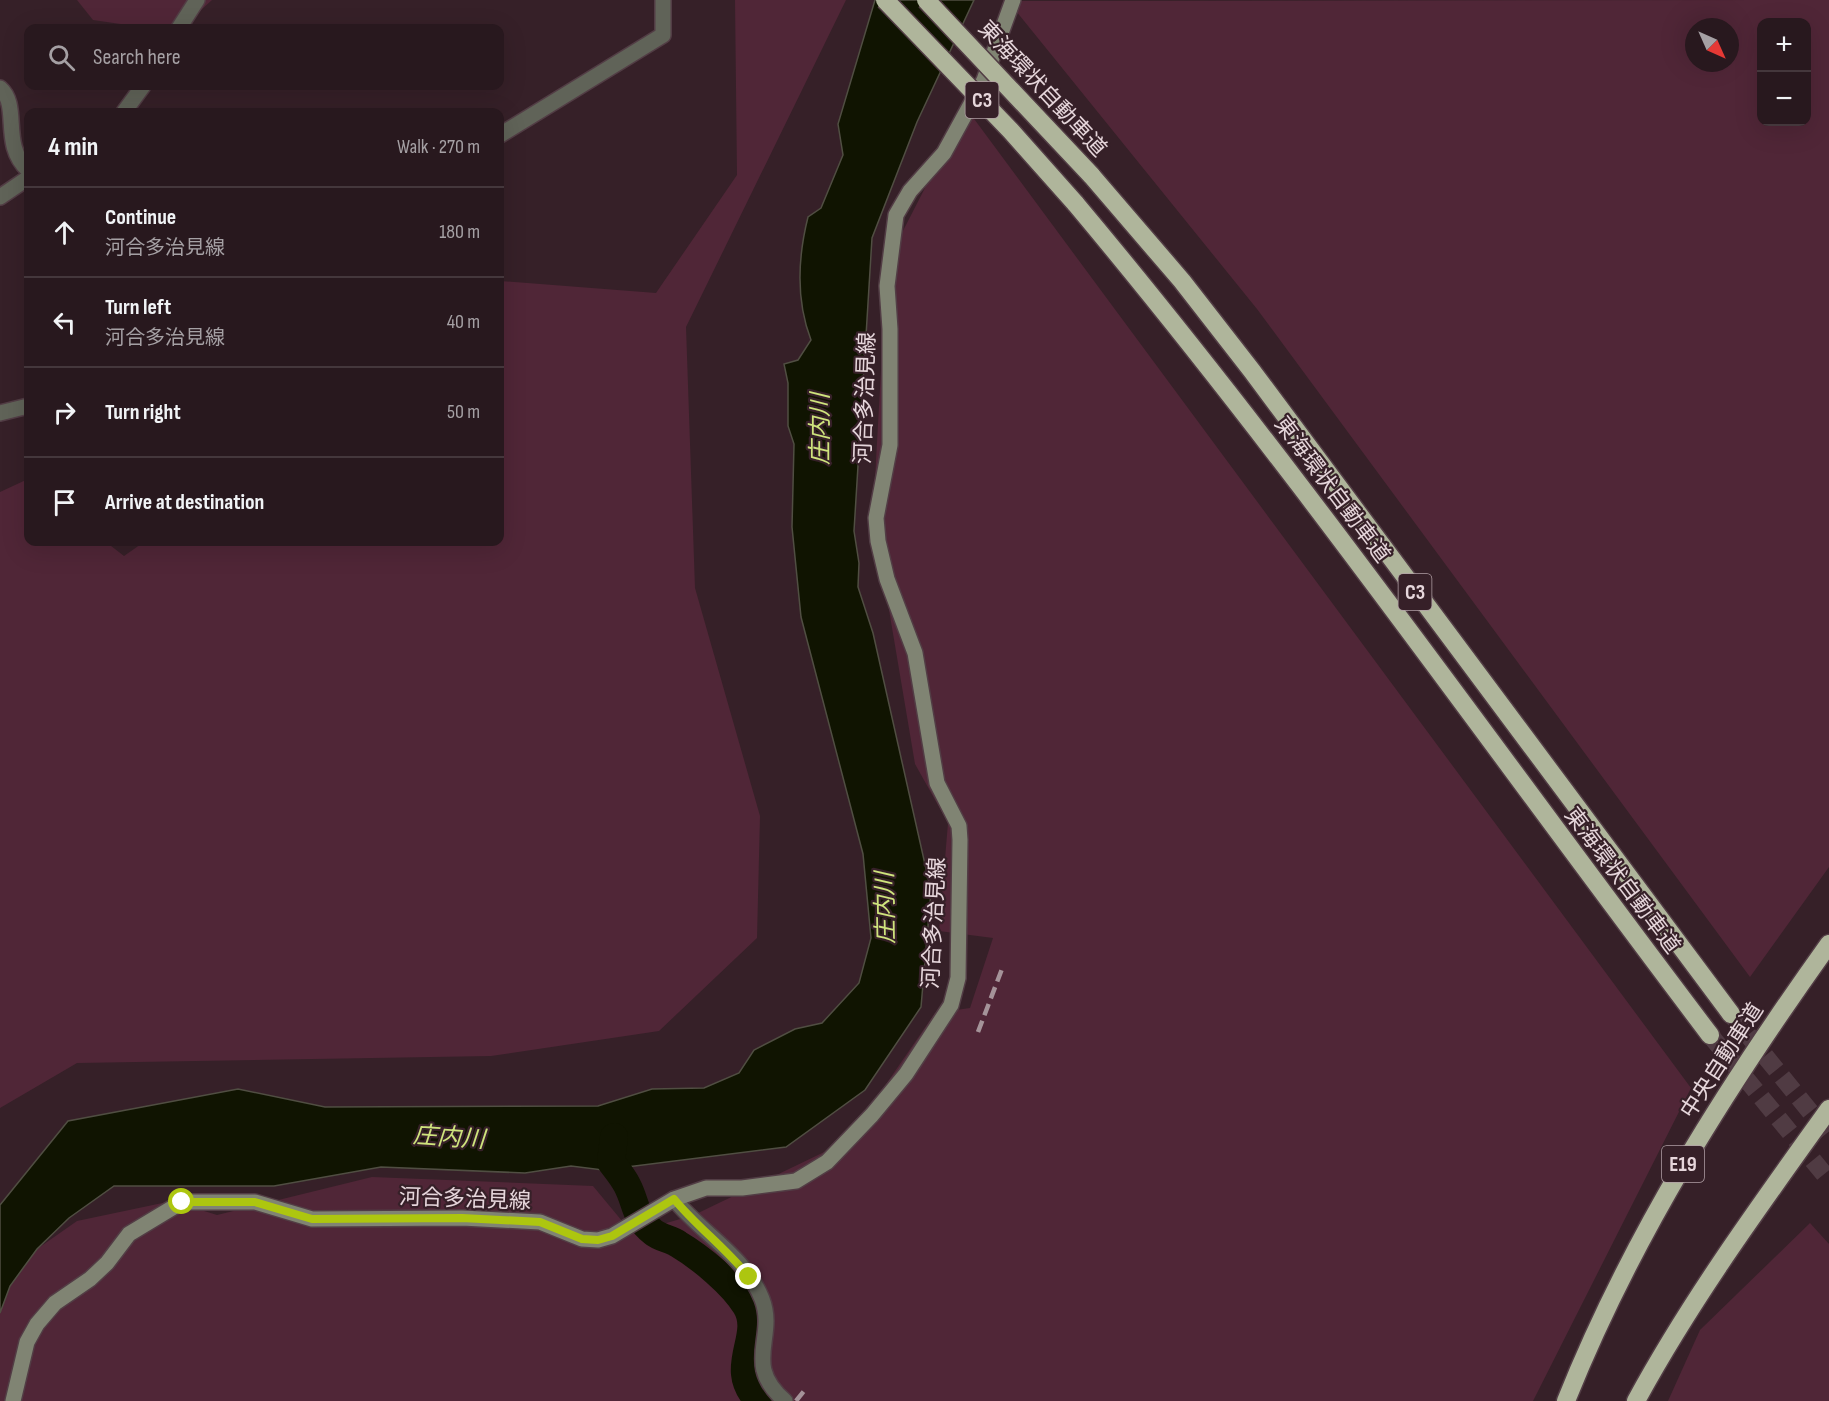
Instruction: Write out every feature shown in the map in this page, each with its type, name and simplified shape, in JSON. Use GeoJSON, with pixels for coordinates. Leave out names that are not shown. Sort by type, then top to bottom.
{"type":"FeatureCollection","features":[{"type":"Feature","properties":{"kind":"highway","name":"東海環状自動車道"},"geometry":{"type":"LineString","coordinates":[[885,0],[943,58],[1075,203],[1162,306],[1279,455],[1710,1035]]}},
{"type":"Feature","properties":{"kind":"highway","name":"東海環状自動車道"},"geometry":{"type":"LineString","coordinates":[[926,0],[1091,175],[1182,281],[1252,371],[1731,1014]]}},
{"type":"Feature","properties":{"kind":"highway","name":"中央自動車道"},"geometry":{"type":"LineString","coordinates":[[1566,1401],[1615,1288],[1671,1184],[1730,1088],[1829,944]]}},
{"type":"Feature","properties":{"kind":"highway"},"geometry":{"type":"LineString","coordinates":[[1636,1401],[1715,1272],[1829,1109]]}},
{"type":"Feature","properties":{"kind":"main road","name":"河合多治見線"},"geometry":{"type":"LineString","coordinates":[[13,1401],[27,1342],[37,1324],[55,1303],[90,1280],[107,1263],[129,1234],[182,1202],[255,1202],[312,1219],[462,1218],[540,1222],[582,1239],[598,1240],[669,1203],[706,1188],[723,1186],[742,1188],[796,1181],[827,1162],[906,1074],[956,992],[958,826],[937,783],[915,653],[886,579],[878,541],[876,518],[890,445],[890,329],[887,286],[896,215],[910,191],[944,153],[984,80],[1013,0]]}},
{"type":"Feature","properties":{"kind":"street"},"geometry":{"type":"LineString","coordinates":[[182,24],[197,0]]}},
{"type":"Feature","properties":{"kind":"street"},"geometry":{"type":"LineString","coordinates":[[504,133],[663,35],[663,0]]}},
{"type":"Feature","properties":{"kind":"street"},"geometry":{"type":"LineString","coordinates":[[0,88],[9,106],[8,137],[17,161],[24,167]]}},
{"type":"Feature","properties":{"kind":"street"},"geometry":{"type":"LineString","coordinates":[[127,108],[140,90]]}},
{"type":"Feature","properties":{"kind":"street"},"geometry":{"type":"LineString","coordinates":[[0,196],[24,181]]}},
{"type":"Feature","properties":{"kind":"street"},"geometry":{"type":"LineString","coordinates":[[0,413],[24,407]]}},
{"type":"Feature","properties":{"kind":"street"},"geometry":{"type":"LineString","coordinates":[[669,1203],[729,1252],[762,1299],[767,1321],[761,1355],[766,1378],[784,1401]]}},
{"type":"Feature","properties":{"kind":"shaded area"},"geometry":{"type":"Polygon","coordinates":[[[77,0],[212,0],[185,24],[120,24],[93,20],[77,0]]]}},
{"type":"Feature","properties":{"kind":"shaded area"},"geometry":{"type":"Polygon","coordinates":[[[735,0],[846,0],[686,327],[695,588],[760,816],[757,938],[659,1031],[491,1056],[77,1063],[0,1108],[0,492],[24,481],[24,546],[111,546],[124,556],[138,546],[504,546],[504,281],[656,293],[737,175],[735,0]]]}},
{"type":"Feature","properties":{"kind":"shaded area"},"geometry":{"type":"Polygon","coordinates":[[[1829,0],[1829,867],[1750,977],[1257,309],[1008,1],[1829,0]]]}},
{"type":"Feature","properties":{"kind":"shaded area"},"geometry":{"type":"Polygon","coordinates":[[[966,108],[1691,1088],[1533,1401],[0,1401],[0,1286],[37,1249],[77,1221],[172,1201],[217,1215],[372,1177],[593,1186],[632,1233],[694,1215],[847,1141],[935,1013],[970,1008],[993,938],[939,931],[948,823],[915,764],[873,515],[887,262],[966,108]]]}},
{"type":"Feature","properties":{"kind":"shaded area"},"geometry":{"type":"Polygon","coordinates":[[[1810,1223],[1829,1244],[1829,1401],[1668,1401],[1700,1330],[1810,1223]]]}},
{"type":"Feature","properties":{"kind":"water","name":"庄内川"},"geometry":{"type":"Polygon","coordinates":[[[875,0],[974,0],[917,122],[872,238],[854,531],[859,563],[858,587],[873,633],[931,891],[921,1007],[865,1090],[786,1147],[603,1170],[571,1166],[525,1173],[381,1167],[274,1186],[114,1186],[69,1218],[37,1249],[10,1286],[0,1313],[0,1205],[68,1121],[238,1089],[325,1107],[598,1106],[652,1089],[704,1088],[739,1073],[754,1050],[795,1029],[822,1023],[859,983],[871,938],[863,854],[801,617],[792,527],[794,444],[788,426],[788,383],[784,364],[798,360],[811,340],[803,310],[800,279],[805,232],[808,217],[821,208],[843,155],[838,124],[875,0]]]}},
{"type":"Feature","properties":{"kind":"waterway"},"geometry":{"type":"LineString","coordinates":[[614,1137],[611,1162],[627,1185],[642,1221],[656,1234],[687,1249],[706,1264],[725,1280],[746,1306],[751,1318],[751,1329],[745,1376],[749,1388],[759,1401]]}},
{"type":"Feature","properties":{"kind":"tunnel"},"geometry":{"type":"LineString","coordinates":[[1731,1014],[1829,1135]]}},
{"type":"Feature","properties":{"kind":"tunnel"},"geometry":{"type":"LineString","coordinates":[[1710,1035],[1829,1180]]}},
{"type":"Feature","properties":{"kind":"railway"},"geometry":{"type":"LineString","coordinates":[[978,1032],[1002,969]]}},
{"type":"Feature","properties":{"kind":"railway"},"geometry":{"type":"LineString","coordinates":[[796,1401],[804,1391]]}},
{"type":"Feature","properties":{"kind":"route"},"geometry":{"type":"LineString","coordinates":[[182,1202],[255,1202],[312,1219],[462,1218],[540,1222],[582,1239],[598,1240],[612,1236],[674,1199],[686,1215],[729,1252],[749,1277]]}}]}
